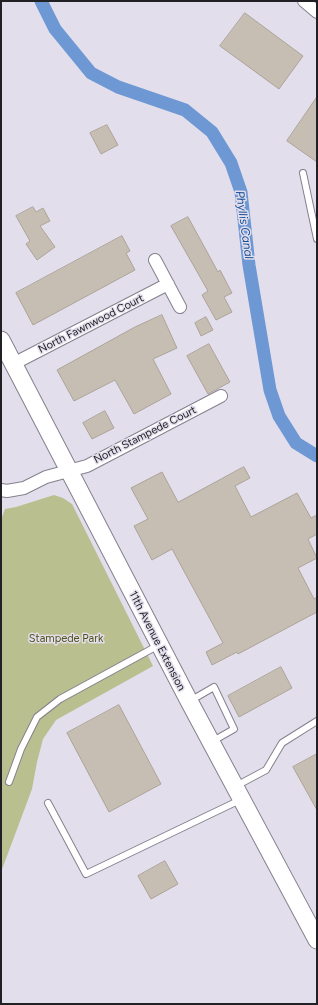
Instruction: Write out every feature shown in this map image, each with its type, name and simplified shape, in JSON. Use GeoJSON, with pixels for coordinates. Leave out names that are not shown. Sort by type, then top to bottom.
{"type":"FeatureCollection","features":[{"type":"Feature","properties":{"kind":"street"},"geometry":{"type":"LineString","coordinates":[[304,1],[317,12]]}},
{"type":"Feature","properties":{"kind":"street"},"geometry":{"type":"LineString","coordinates":[[155,260],[180,307]]}},
{"type":"Feature","properties":{"kind":"street","name":"North Fawnwood Court"},"geometry":{"type":"LineString","coordinates":[[13,364],[168,284]]}},
{"type":"Feature","properties":{"kind":"street","name":"11th Avenue Extension"},"geometry":{"type":"LineString","coordinates":[[1,340],[189,701],[317,940]]}},
{"type":"Feature","properties":{"kind":"street","name":"North Stampede Court"},"geometry":{"type":"LineString","coordinates":[[1,490],[7,491],[24,488],[46,477],[87,466],[221,396]]}},
{"type":"Feature","properties":{"kind":"lane"},"geometry":{"type":"LineString","coordinates":[[303,173],[317,239]]}},
{"type":"Feature","properties":{"kind":"lane"},"geometry":{"type":"LineString","coordinates":[[9,782],[21,749],[37,717],[60,699],[160,644]]}},
{"type":"Feature","properties":{"kind":"lane"},"geometry":{"type":"LineString","coordinates":[[189,701],[214,687],[234,729],[211,742]]}},
{"type":"Feature","properties":{"kind":"lane"},"geometry":{"type":"LineString","coordinates":[[48,803],[86,874],[238,793],[266,770],[282,742],[317,721]]}},
{"type":"Feature","properties":{"kind":"green space","name":"Stampede Park"},"geometry":{"type":"Polygon","coordinates":[[[54,495],[63,498],[72,504],[153,666],[56,720],[43,739],[32,789],[1,872],[1,520],[5,509],[54,495]]]}},
{"type":"Feature","properties":{"kind":"building"},"geometry":{"type":"Polygon","coordinates":[[[245,13],[303,56],[279,89],[220,46],[245,13]]]}},
{"type":"Feature","properties":{"kind":"building"},"geometry":{"type":"Polygon","coordinates":[[[317,97],[317,162],[287,141],[317,97]]]}},
{"type":"Feature","properties":{"kind":"building"},"geometry":{"type":"Polygon","coordinates":[[[107,125],[118,145],[101,154],[90,133],[107,125]]]}},
{"type":"Feature","properties":{"kind":"building"},"geometry":{"type":"Polygon","coordinates":[[[33,207],[36,212],[43,208],[50,221],[40,226],[55,247],[37,260],[26,244],[30,241],[16,216],[33,207]]]}},
{"type":"Feature","properties":{"kind":"building"},"geometry":{"type":"Polygon","coordinates":[[[188,217],[218,272],[220,270],[232,293],[224,297],[232,312],[216,320],[202,295],[208,291],[171,226],[188,217]]]}},
{"type":"Feature","properties":{"kind":"building"},"geometry":{"type":"Polygon","coordinates":[[[122,236],[130,251],[126,253],[135,270],[33,325],[16,293],[122,236]]]}},
{"type":"Feature","properties":{"kind":"building"},"geometry":{"type":"Polygon","coordinates":[[[162,315],[177,348],[153,359],[171,394],[134,414],[115,380],[74,401],[57,370],[135,327],[162,315]]]}},
{"type":"Feature","properties":{"kind":"building"},"geometry":{"type":"Polygon","coordinates":[[[206,317],[213,330],[201,336],[195,323],[206,317]]]}},
{"type":"Feature","properties":{"kind":"building"},"geometry":{"type":"Polygon","coordinates":[[[209,344],[230,382],[208,394],[187,356],[209,344]]]}},
{"type":"Feature","properties":{"kind":"building"},"geometry":{"type":"Polygon","coordinates":[[[105,411],[114,428],[92,439],[83,423],[105,411]]]}},
{"type":"Feature","properties":{"kind":"building"},"geometry":{"type":"Polygon","coordinates":[[[244,467],[250,478],[235,486],[251,517],[297,493],[311,518],[317,515],[317,534],[308,539],[317,558],[298,568],[314,599],[317,597],[317,612],[238,654],[237,652],[212,665],[206,652],[223,643],[172,549],[152,560],[134,526],[148,519],[131,488],[162,472],[178,502],[244,467]]]}},
{"type":"Feature","properties":{"kind":"building"},"geometry":{"type":"Polygon","coordinates":[[[281,667],[292,688],[239,717],[228,696],[281,667]]]}},
{"type":"Feature","properties":{"kind":"building"},"geometry":{"type":"Polygon","coordinates":[[[119,705],[161,784],[109,812],[67,733],[119,705]]]}},
{"type":"Feature","properties":{"kind":"building"},"geometry":{"type":"Polygon","coordinates":[[[317,754],[317,810],[293,767],[317,754]]]}},
{"type":"Feature","properties":{"kind":"building"},"geometry":{"type":"Polygon","coordinates":[[[165,861],[178,884],[151,899],[138,876],[165,861]]]}},
{"type":"Feature","properties":{"kind":"waterway","name":"Phyllis Canal"},"geometry":{"type":"LineString","coordinates":[[41,1],[55,29],[91,73],[118,87],[185,110],[212,132],[231,163],[241,192],[249,265],[270,390],[279,416],[296,443],[317,456]]}}]}
